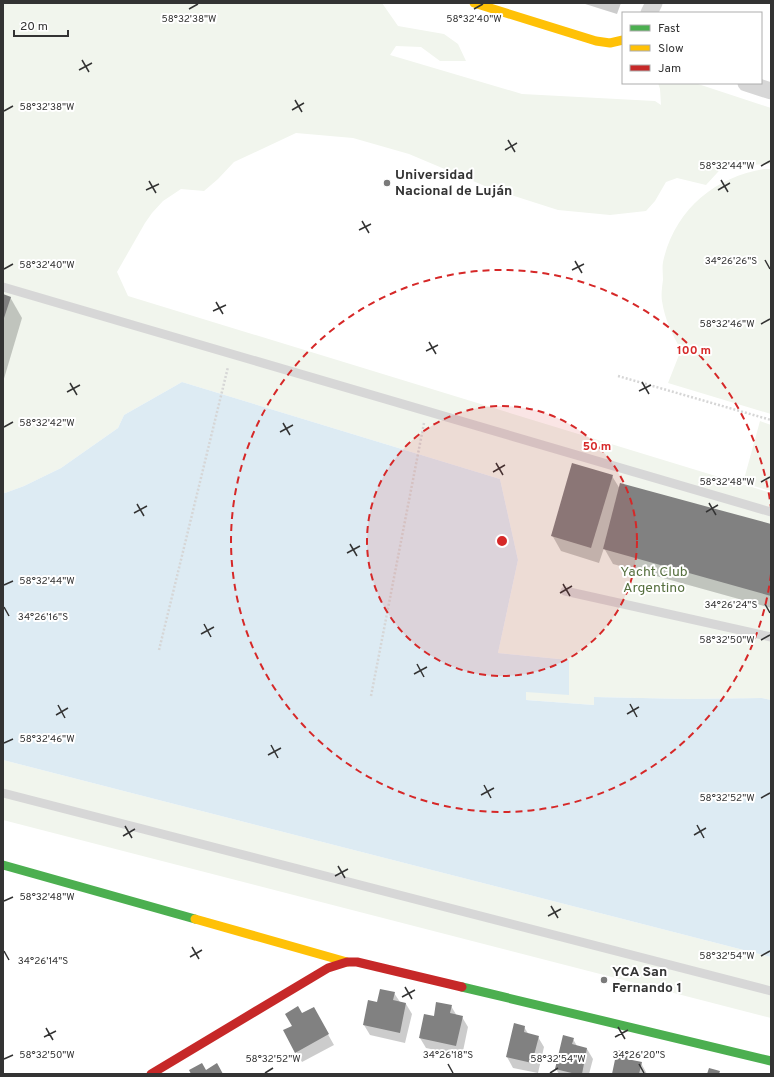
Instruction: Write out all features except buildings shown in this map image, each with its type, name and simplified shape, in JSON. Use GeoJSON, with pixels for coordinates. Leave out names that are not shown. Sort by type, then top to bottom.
{"type":"FeatureCollection","features":[{"type":"Feature","properties":{"kind":"street"},"geometry":{"type":"LineString","coordinates":[[474,3],[596,41],[610,43],[622,40]]}},
{"type":"Feature","properties":{"kind":"street"},"geometry":{"type":"LineString","coordinates":[[650,12],[654,3]]}},
{"type":"Feature","properties":{"kind":"street"},"geometry":{"type":"LineString","coordinates":[[749,84],[771,91]]}},
{"type":"Feature","properties":{"kind":"street"},"geometry":{"type":"LineString","coordinates":[[3,865],[347,962],[357,962],[771,1061]]}},
{"type":"Feature","properties":{"kind":"street"},"geometry":{"type":"LineString","coordinates":[[151,1074],[328,968],[347,962]]}},
{"type":"Feature","properties":{"kind":"lane"},"geometry":{"type":"LineString","coordinates":[[3,287],[771,512]]}},
{"type":"Feature","properties":{"kind":"lane"},"geometry":{"type":"LineString","coordinates":[[565,591],[771,637]]}},
{"type":"Feature","properties":{"kind":"lane"},"geometry":{"type":"LineString","coordinates":[[3,793],[771,992]]}},
{"type":"Feature","properties":{"kind":"path"},"geometry":{"type":"LineString","coordinates":[[159,650],[231,354]]}},
{"type":"Feature","properties":{"kind":"path"},"geometry":{"type":"LineString","coordinates":[[618,376],[771,420]]}},
{"type":"Feature","properties":{"kind":"path"},"geometry":{"type":"LineString","coordinates":[[371,696],[427,411]]}},
{"type":"Feature","properties":{"kind":"green space","name":"Yacht Club Argentino"},"geometry":{"type":"Polygon","coordinates":[[[3,3],[382,3],[398,26],[444,34],[458,44],[466,61],[440,61],[421,47],[396,46],[390,55],[522,94],[655,101],[661,105],[658,84],[698,84],[771,108],[771,164],[744,165],[728,161],[706,185],[677,178],[666,182],[655,201],[646,211],[610,215],[558,210],[492,189],[409,154],[353,138],[296,133],[234,162],[204,191],[181,189],[163,201],[145,223],[117,272],[128,296],[771,493],[771,700],[762,698],[688,699],[594,697],[594,705],[526,700],[526,692],[569,660],[498,653],[518,560],[500,479],[182,382],[124,415],[118,428],[61,468],[24,486],[5,493],[3,492],[3,3]]]}},
{"type":"Feature","properties":{"kind":"green space"},"geometry":{"type":"Polygon","coordinates":[[[771,169],[771,414],[668,383],[681,350],[667,321],[663,308],[662,296],[663,262],[668,244],[676,227],[687,212],[699,199],[713,188],[746,173],[771,169]]]}},
{"type":"Feature","properties":{"kind":"green space"},"geometry":{"type":"Polygon","coordinates":[[[760,421],[771,425],[771,491],[743,483],[760,421]]]}},
{"type":"Feature","properties":{"kind":"green space"},"geometry":{"type":"Polygon","coordinates":[[[3,760],[771,957],[771,1018],[3,820],[3,760]]]}},
{"type":"Feature","properties":{"kind":"shaded area"},"geometry":{"type":"Polygon","coordinates":[[[182,382],[500,479],[518,560],[498,653],[569,660],[569,695],[526,692],[526,700],[594,705],[594,697],[688,699],[762,698],[771,700],[771,957],[3,760],[3,492],[5,493],[24,486],[61,468],[118,428],[124,415],[182,382]]]}},
{"type":"Feature","properties":{"kind":"traffic: fast"},"geometry":{"type":"LineString","coordinates":[[3,865],[195,919]]}},
{"type":"Feature","properties":{"kind":"traffic: fast"},"geometry":{"type":"LineString","coordinates":[[462,987],[771,1061]]}},
{"type":"Feature","properties":{"kind":"traffic: slow"},"geometry":{"type":"LineString","coordinates":[[474,3],[596,41],[610,43],[622,40]]}},
{"type":"Feature","properties":{"kind":"traffic: slow"},"geometry":{"type":"LineString","coordinates":[[195,919],[347,962]]}},
{"type":"Feature","properties":{"kind":"traffic: jam"},"geometry":{"type":"LineString","coordinates":[[151,1074],[328,968],[347,962],[357,962],[462,987]]}},
{"type":"Feature","properties":{"kind":"place","name":"Universidad Nacional de Luján"},"geometry":{"type":"Point","coordinates":[387,183]}},
{"type":"Feature","properties":{"kind":"place","name":"YCA San Fernando 1"},"geometry":{"type":"Point","coordinates":[604,980]}}]}
